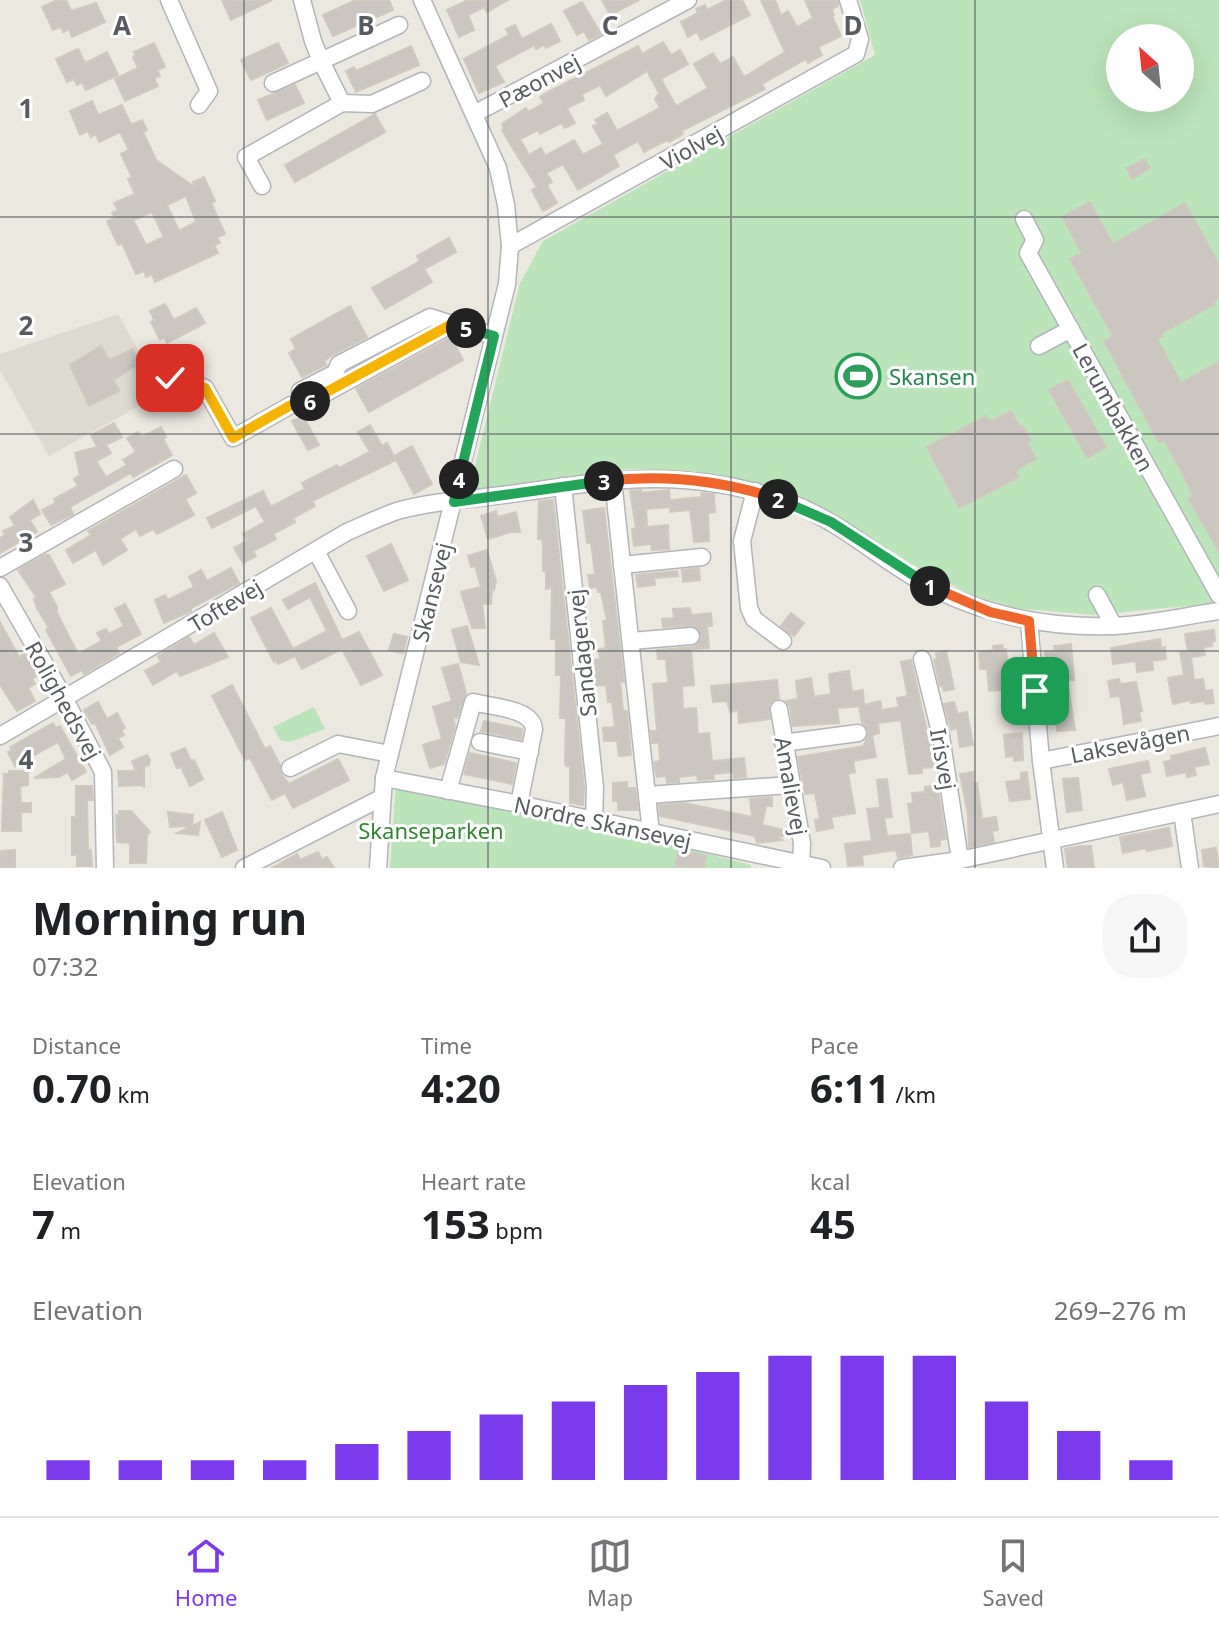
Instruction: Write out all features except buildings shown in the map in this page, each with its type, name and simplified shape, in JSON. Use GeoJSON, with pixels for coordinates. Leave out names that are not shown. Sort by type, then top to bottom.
{"type":"FeatureCollection","features":[{"type":"Feature","properties":{"kind":"street"},"geometry":{"type":"LineString","coordinates":[[169,0],[209,91],[199,105]]}},
{"type":"Feature","properties":{"kind":"street"},"geometry":{"type":"LineString","coordinates":[[302,0],[313,41],[342,103]]}},
{"type":"Feature","properties":{"kind":"street","name":"Skansevej"},"geometry":{"type":"LineString","coordinates":[[378,868],[384,778],[507,284],[510,246],[498,168],[422,0]]}},
{"type":"Feature","properties":{"kind":"street","name":"Pæonvej"},"geometry":{"type":"LineString","coordinates":[[474,114],[688,0]]}},
{"type":"Feature","properties":{"kind":"street","name":"Violvej"},"geometry":{"type":"LineString","coordinates":[[510,246],[856,54],[860,39],[848,0]]}},
{"type":"Feature","properties":{"kind":"street"},"geometry":{"type":"LineString","coordinates":[[273,83],[399,25]]}},
{"type":"Feature","properties":{"kind":"street"},"geometry":{"type":"LineString","coordinates":[[262,186],[246,157],[342,103],[372,104],[422,81]]}},
{"type":"Feature","properties":{"kind":"street","name":"Lerumbakken"},"geometry":{"type":"LineString","coordinates":[[1024,219],[1035,240],[1028,253],[1219,595]]}},
{"type":"Feature","properties":{"kind":"street"},"geometry":{"type":"LineString","coordinates":[[170,378],[205,388],[233,438],[291,405],[304,405],[452,324],[494,336]]}},
{"type":"Feature","properties":{"kind":"street"},"geometry":{"type":"LineString","coordinates":[[1039,346],[1071,329]]}},
{"type":"Feature","properties":{"kind":"street"},"geometry":{"type":"LineString","coordinates":[[0,568],[174,469]]}},
{"type":"Feature","properties":{"kind":"street"},"geometry":{"type":"LineString","coordinates":[[454,502],[613,480],[658,477],[707,480],[793,504],[831,522],[918,580],[990,612],[1029,621],[1114,626],[1219,611]]}},
{"type":"Feature","properties":{"kind":"street"},"geometry":{"type":"LineString","coordinates":[[613,480],[651,833]]}},
{"type":"Feature","properties":{"kind":"street","name":"Sandagervej"},"geometry":{"type":"LineString","coordinates":[[563,486],[595,787],[594,820]]}},
{"type":"Feature","properties":{"kind":"street"},"geometry":{"type":"LineString","coordinates":[[755,491],[742,541],[749,608],[754,619],[783,641]]}},
{"type":"Feature","properties":{"kind":"street","name":"Toftevej"},"geometry":{"type":"LineString","coordinates":[[2,730],[65,700],[347,532],[397,511],[454,502]]}},
{"type":"Feature","properties":{"kind":"street"},"geometry":{"type":"LineString","coordinates":[[316,551],[348,611]]}},
{"type":"Feature","properties":{"kind":"street"},"geometry":{"type":"LineString","coordinates":[[622,565],[702,557]]}},
{"type":"Feature","properties":{"kind":"street","name":"Rolighedsvej"},"geometry":{"type":"LineString","coordinates":[[0,586],[103,772],[105,868]]}},
{"type":"Feature","properties":{"kind":"street"},"geometry":{"type":"LineString","coordinates":[[1097,595],[1114,626]]}},
{"type":"Feature","properties":{"kind":"street","name":"Laksevågen"},"geometry":{"type":"LineString","coordinates":[[1029,621],[1041,761],[1055,868]]}},
{"type":"Feature","properties":{"kind":"street"},"geometry":{"type":"LineString","coordinates":[[631,641],[691,636]]}},
{"type":"Feature","properties":{"kind":"street","name":"Irisvej"},"geometry":{"type":"LineString","coordinates":[[922,659],[941,736],[960,860]]}},
{"type":"Feature","properties":{"kind":"street"},"geometry":{"type":"LineString","coordinates":[[448,791],[473,702],[527,715],[533,721],[519,804]]}},
{"type":"Feature","properties":{"kind":"street","name":"Amalievej"},"geometry":{"type":"LineString","coordinates":[[779,709],[802,843],[801,864]]}},
{"type":"Feature","properties":{"kind":"street","name":"Laksevågen"},"geometry":{"type":"LineString","coordinates":[[1041,761],[1219,726]]}},
{"type":"Feature","properties":{"kind":"street"},"geometry":{"type":"LineString","coordinates":[[783,743],[858,733]]}},
{"type":"Feature","properties":{"kind":"street"},"geometry":{"type":"LineString","coordinates":[[480,742],[530,752]]}},
{"type":"Feature","properties":{"kind":"street"},"geometry":{"type":"LineString","coordinates":[[290,768],[338,744],[390,754]]}},
{"type":"Feature","properties":{"kind":"street","name":"Nordre Skansevej"},"geometry":{"type":"LineString","coordinates":[[384,778],[822,868]]}},
{"type":"Feature","properties":{"kind":"street"},"geometry":{"type":"LineString","coordinates":[[647,795],[790,785]]}},
{"type":"Feature","properties":{"kind":"street"},"geometry":{"type":"LineString","coordinates":[[244,868],[381,798]]}},
{"type":"Feature","properties":{"kind":"street"},"geometry":{"type":"LineString","coordinates":[[902,868],[960,860],[1219,804]]}},
{"type":"Feature","properties":{"kind":"street"},"geometry":{"type":"LineString","coordinates":[[1182,812],[1190,868]]}},
{"type":"Feature","properties":{"kind":"shaded area"},"geometry":{"type":"Polygon","coordinates":[[[118,314],[162,393],[49,456],[0,370],[0,354],[118,314]]]}},
{"type":"Feature","properties":{"kind":"green space","name":"Skansen"},"geometry":{"type":"Polygon","coordinates":[[[860,0],[1219,0],[1219,603],[1094,615],[1014,608],[970,594],[911,564],[822,508],[767,485],[694,471],[625,469],[475,490],[470,486],[520,283],[543,241],[875,55],[860,0]]]}},
{"type":"Feature","properties":{"kind":"green space"},"geometry":{"type":"Polygon","coordinates":[[[314,707],[325,729],[290,742],[280,740],[273,727],[314,707]]]}},
{"type":"Feature","properties":{"kind":"green space","name":"Skanseparken"},"geometry":{"type":"Polygon","coordinates":[[[396,784],[559,815],[751,865],[751,868],[390,868],[396,784]]]}},
{"type":"Feature","properties":{"kind":"place","name":"Skansen"},"geometry":{"type":"Point","coordinates":[858,376]}},
{"type":"Feature","properties":{"kind":"route"},"geometry":{"type":"LineString","coordinates":[[170,378],[205,388],[233,438],[291,405],[304,405],[452,324],[494,336],[454,502],[563,486],[658,477],[707,480],[755,491],[831,522],[918,580],[954,598],[990,612],[1029,621],[1035,691]]}}]}
